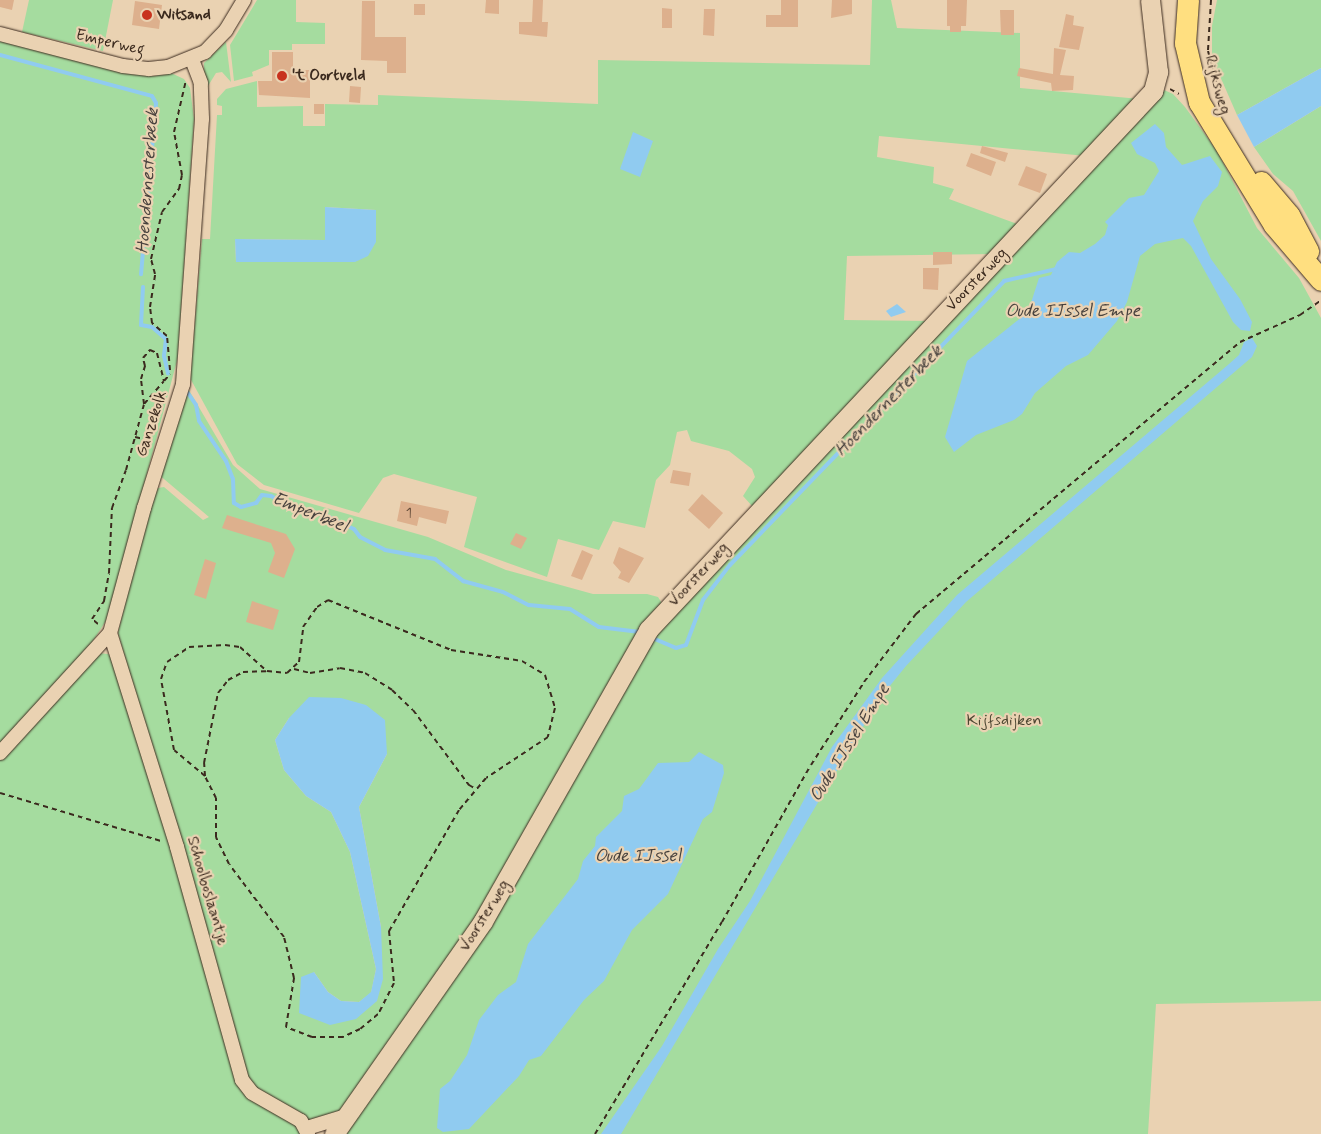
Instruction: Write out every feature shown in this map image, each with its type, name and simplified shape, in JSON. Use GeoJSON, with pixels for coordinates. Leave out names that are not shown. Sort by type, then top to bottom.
{"type":"FeatureCollection","features":[{"type":"Feature","properties":{"kind":"main road","name":"Rijksweg"},"geometry":{"type":"LineString","coordinates":[[1188,0],[1185,43],[1192,81],[1199,102],[1228,143]]}},
{"type":"Feature","properties":{"kind":"main road","name":"Rijksweg"},"geometry":{"type":"LineString","coordinates":[[1202,0],[1198,22],[1199,70],[1210,108],[1228,143]]}},
{"type":"Feature","properties":{"kind":"main road"},"geometry":{"type":"LineString","coordinates":[[1228,143],[1289,215],[1318,275]]}},
{"type":"Feature","properties":{"kind":"street","name":"Emperweg"},"geometry":{"type":"LineString","coordinates":[[0,34],[123,66],[149,69],[194,65],[226,30],[244,0]]}},
{"type":"Feature","properties":{"kind":"street","name":"Voorsterweg"},"geometry":{"type":"LineString","coordinates":[[334,1134],[483,921],[648,630],[1085,164],[1156,85],[1158,72],[1150,0]]}},
{"type":"Feature","properties":{"kind":"street","name":"Ganzekolk"},"geometry":{"type":"LineString","coordinates":[[0,754],[110,633],[164,443],[183,384],[202,118],[201,83],[194,65]]}},
{"type":"Feature","properties":{"kind":"street","name":"Schoolboslaantje"},"geometry":{"type":"LineString","coordinates":[[110,633],[176,845],[242,1080],[252,1093],[294,1115],[307,1131],[346,1116]]}},
{"type":"Feature","properties":{"kind":"path","name":"Rijksweg"},"geometry":{"type":"LineString","coordinates":[[1211,0],[1208,50],[1210,68],[1223,110]]}},
{"type":"Feature","properties":{"kind":"path"},"geometry":{"type":"LineString","coordinates":[[144,404],[171,373],[166,354],[167,336],[152,323],[150,307],[155,274],[151,259],[152,242],[162,212],[179,189],[182,175],[174,132],[184,85],[194,65]]}},
{"type":"Feature","properties":{"kind":"path"},"geometry":{"type":"LineString","coordinates":[[595,1134],[722,922],[811,765],[864,682],[916,614],[1240,342],[1300,315],[1320,302]]}},
{"type":"Feature","properties":{"kind":"path"},"geometry":{"type":"LineString","coordinates":[[110,633],[92,619],[104,601],[109,573],[112,508],[144,404],[141,379],[145,366],[143,358],[150,350],[157,353],[164,381]]}},
{"type":"Feature","properties":{"kind":"path"},"geometry":{"type":"LineString","coordinates":[[135,437],[164,443]]}},
{"type":"Feature","properties":{"kind":"path"},"geometry":{"type":"LineString","coordinates":[[328,600],[451,650],[522,661],[544,676],[555,708],[548,737],[486,778],[459,810],[389,931],[394,983],[378,1014],[343,1037],[312,1037],[286,1027],[294,978],[284,937],[229,864],[216,837],[216,798],[205,776],[204,763],[209,728],[218,693],[228,680],[243,672],[266,671],[287,673],[294,669],[302,646],[303,627],[317,607],[328,600]]}},
{"type":"Feature","properties":{"kind":"path"},"geometry":{"type":"LineString","coordinates":[[205,776],[174,750],[161,679],[167,662],[189,646],[225,645],[240,647],[266,671]]}},
{"type":"Feature","properties":{"kind":"path"},"geometry":{"type":"LineString","coordinates":[[294,669],[310,673],[340,668],[365,673],[392,690],[413,710],[469,785],[476,789]]}},
{"type":"Feature","properties":{"kind":"path"},"geometry":{"type":"LineString","coordinates":[[0,793],[176,845]]}},
{"type":"Feature","properties":{"kind":"green space"},"geometry":{"type":"Polygon","coordinates":[[[29,0],[113,0],[103,51],[22,32],[29,0]]]}},
{"type":"Feature","properties":{"kind":"green space"},"geometry":{"type":"Polygon","coordinates":[[[257,0],[296,0],[296,22],[325,23],[325,44],[292,44],[292,50],[269,50],[269,65],[252,72],[253,76],[234,81],[230,45],[257,0]]]}},
{"type":"Feature","properties":{"kind":"green space"},"geometry":{"type":"Polygon","coordinates":[[[872,0],[891,0],[897,28],[1020,33],[1020,88],[1140,99],[1086,156],[879,136],[877,157],[934,167],[933,183],[954,189],[949,199],[1020,225],[994,254],[847,256],[844,320],[930,321],[753,507],[743,496],[755,477],[752,469],[729,451],[691,441],[687,430],[677,432],[670,465],[656,480],[645,528],[613,521],[599,550],[558,539],[547,577],[464,547],[477,497],[394,474],[383,478],[359,513],[264,485],[237,464],[190,378],[202,239],[210,239],[217,115],[222,115],[222,106],[217,105],[217,99],[226,89],[257,81],[257,107],[303,106],[303,126],[325,126],[325,104],[378,105],[378,95],[598,104],[598,60],[870,65],[872,0]],[[325,207],[325,240],[235,239],[236,262],[355,262],[376,210],[325,207]]]}},
{"type":"Feature","properties":{"kind":"green space"},"geometry":{"type":"Polygon","coordinates":[[[1217,0],[1321,0],[1321,68],[1237,115],[1212,58],[1212,26],[1217,0]]]}},
{"type":"Feature","properties":{"kind":"green space"},"geometry":{"type":"Polygon","coordinates":[[[0,41],[124,72],[153,76],[171,73],[184,79],[190,88],[194,119],[178,357],[109,616],[91,644],[0,746],[0,41]]]}},
{"type":"Feature","properties":{"kind":"green space"},"geometry":{"type":"Polygon","coordinates":[[[226,42],[231,82],[222,72],[216,73],[208,86],[204,83],[204,63],[226,42]]]}},
{"type":"Feature","properties":{"kind":"green space","name":"Kijfsdijken"},"geometry":{"type":"Polygon","coordinates":[[[1164,90],[1173,94],[1185,107],[1217,151],[1257,228],[1299,278],[1321,318],[1321,1001],[1156,1004],[1148,1134],[337,1134],[408,1037],[651,633],[1141,111],[1164,90]]]}},
{"type":"Feature","properties":{"kind":"green space"},"geometry":{"type":"Polygon","coordinates":[[[1321,106],[1321,241],[1293,191],[1273,174],[1254,147],[1321,106]]]}},
{"type":"Feature","properties":{"kind":"green space"},"geometry":{"type":"Polygon","coordinates":[[[187,387],[233,465],[260,489],[428,537],[506,570],[593,594],[647,594],[658,597],[663,605],[516,857],[348,1107],[312,1122],[249,1086],[118,633],[152,489],[164,487],[203,520],[209,517],[158,474],[187,387]],[[289,718],[275,740],[284,770],[306,796],[331,812],[350,852],[376,969],[371,993],[359,1002],[341,1001],[328,992],[314,972],[300,1012],[377,1001],[381,927],[359,807],[387,754],[289,718]]]}},
{"type":"Feature","properties":{"kind":"green space"},"geometry":{"type":"Polygon","coordinates":[[[97,653],[108,654],[115,660],[240,1080],[295,1120],[304,1134],[0,1134],[0,759],[97,653]]]}},
{"type":"Feature","properties":{"kind":"water"},"geometry":{"type":"Polygon","coordinates":[[[1321,68],[1321,106],[1254,147],[1237,115],[1321,68]]]}},
{"type":"Feature","properties":{"kind":"water","name":"Oude IJssel Empe"},"geometry":{"type":"Polygon","coordinates":[[[1155,124],[1164,133],[1166,147],[1182,165],[1210,156],[1222,172],[1218,186],[1203,201],[1193,221],[1211,259],[1240,299],[1252,322],[1250,331],[1241,330],[1233,322],[1191,246],[1183,238],[1155,244],[1140,256],[1127,302],[1117,321],[1088,355],[1066,366],[1035,393],[1022,414],[1014,420],[976,435],[954,452],[945,437],[967,361],[1028,312],[1039,278],[1051,275],[1057,262],[1069,252],[1080,253],[1095,244],[1105,235],[1108,225],[1105,222],[1129,198],[1144,195],[1159,171],[1155,163],[1137,154],[1131,143],[1155,124]]]}},
{"type":"Feature","properties":{"kind":"water"},"geometry":{"type":"Polygon","coordinates":[[[633,132],[653,141],[640,177],[620,169],[633,132]]]}},
{"type":"Feature","properties":{"kind":"water"},"geometry":{"type":"Polygon","coordinates":[[[325,207],[376,210],[376,242],[368,256],[355,262],[236,262],[235,239],[325,240],[325,207]]]}},
{"type":"Feature","properties":{"kind":"water"},"geometry":{"type":"Polygon","coordinates":[[[897,304],[906,312],[891,317],[886,311],[897,304]]]}},
{"type":"Feature","properties":{"kind":"water"},"geometry":{"type":"Polygon","coordinates":[[[1252,338],[1257,346],[1252,357],[966,602],[906,666],[880,698],[621,1134],[601,1134],[662,1046],[718,949],[750,901],[832,747],[882,678],[957,595],[1229,364],[1239,355],[1244,342],[1252,338]]]}},
{"type":"Feature","properties":{"kind":"water"},"geometry":{"type":"Polygon","coordinates":[[[309,697],[341,698],[366,705],[385,720],[387,754],[359,807],[381,927],[383,979],[377,1001],[356,1019],[330,1025],[299,1013],[301,977],[314,972],[328,992],[341,1001],[359,1002],[371,992],[376,969],[350,852],[331,812],[306,796],[284,770],[275,740],[289,718],[309,697]]]}},
{"type":"Feature","properties":{"kind":"water","name":"Oude IJssel"},"geometry":{"type":"Polygon","coordinates":[[[699,752],[723,765],[724,773],[712,812],[703,819],[668,894],[632,930],[604,981],[584,1000],[541,1056],[529,1060],[519,1076],[469,1129],[443,1132],[437,1128],[440,1089],[450,1081],[467,1055],[479,1020],[498,995],[516,982],[528,944],[578,879],[583,861],[595,846],[596,837],[622,811],[624,796],[639,789],[658,763],[689,762],[699,752]]]}},
{"type":"Feature","properties":{"kind":"building"},"geometry":{"type":"Polygon","coordinates":[[[0,0],[14,0],[12,10],[0,7],[0,0]]]}},
{"type":"Feature","properties":{"kind":"building"},"geometry":{"type":"Polygon","coordinates":[[[486,0],[499,0],[499,14],[485,13],[486,0]]]}},
{"type":"Feature","properties":{"kind":"building"},"geometry":{"type":"Polygon","coordinates":[[[533,0],[543,0],[542,22],[548,22],[547,37],[519,34],[519,22],[532,22],[533,0]]]}},
{"type":"Feature","properties":{"kind":"building"},"geometry":{"type":"Polygon","coordinates":[[[781,0],[798,0],[798,27],[766,27],[766,15],[781,15],[781,0]]]}},
{"type":"Feature","properties":{"kind":"building"},"geometry":{"type":"Polygon","coordinates":[[[832,0],[852,0],[852,14],[831,18],[832,0]]]}},
{"type":"Feature","properties":{"kind":"building"},"geometry":{"type":"Polygon","coordinates":[[[947,0],[967,0],[966,26],[961,26],[961,32],[950,32],[950,26],[947,26],[947,0]]]}},
{"type":"Feature","properties":{"kind":"building","name":"Witsand"},"geometry":{"type":"Polygon","coordinates":[[[135,1],[162,5],[159,29],[132,25],[135,1]]]}},
{"type":"Feature","properties":{"kind":"building"},"geometry":{"type":"Polygon","coordinates":[[[362,1],[375,1],[375,37],[406,37],[406,73],[387,73],[387,61],[361,60],[362,1]]]}},
{"type":"Feature","properties":{"kind":"building"},"geometry":{"type":"Polygon","coordinates":[[[414,4],[425,4],[425,15],[414,15],[414,4]]]}},
{"type":"Feature","properties":{"kind":"building"},"geometry":{"type":"Polygon","coordinates":[[[662,8],[672,9],[672,28],[662,28],[662,8]]]}},
{"type":"Feature","properties":{"kind":"building"},"geometry":{"type":"Polygon","coordinates":[[[704,9],[715,9],[714,36],[703,35],[704,9]]]}},
{"type":"Feature","properties":{"kind":"building"},"geometry":{"type":"Polygon","coordinates":[[[1000,10],[1014,10],[1014,35],[1001,35],[1000,10]]]}},
{"type":"Feature","properties":{"kind":"building"},"geometry":{"type":"Polygon","coordinates":[[[1066,14],[1074,16],[1073,25],[1084,27],[1079,50],[1059,47],[1066,14]]]}},
{"type":"Feature","properties":{"kind":"building"},"geometry":{"type":"Polygon","coordinates":[[[1054,48],[1066,50],[1060,75],[1074,76],[1073,90],[1052,91],[1051,83],[1017,76],[1019,68],[1053,74],[1054,48]]]}},
{"type":"Feature","properties":{"kind":"building"},"geometry":{"type":"Polygon","coordinates":[[[272,52],[293,52],[293,70],[310,70],[310,98],[259,95],[258,81],[272,81],[272,52]]]}},
{"type":"Feature","properties":{"kind":"building"},"geometry":{"type":"Polygon","coordinates":[[[350,86],[361,87],[360,103],[349,102],[350,86]]]}},
{"type":"Feature","properties":{"kind":"building"},"geometry":{"type":"Polygon","coordinates":[[[314,104],[324,104],[324,114],[314,114],[314,104]]]}},
{"type":"Feature","properties":{"kind":"building"},"geometry":{"type":"Polygon","coordinates":[[[982,146],[1008,153],[1005,162],[980,153],[982,146]]]}},
{"type":"Feature","properties":{"kind":"building"},"geometry":{"type":"Polygon","coordinates":[[[971,153],[996,162],[991,176],[966,166],[971,153]]]}},
{"type":"Feature","properties":{"kind":"building"},"geometry":{"type":"Polygon","coordinates":[[[1026,166],[1047,174],[1040,193],[1018,185],[1026,166]]]}},
{"type":"Feature","properties":{"kind":"building"},"geometry":{"type":"Polygon","coordinates":[[[933,252],[952,252],[952,264],[933,265],[933,252]]]}},
{"type":"Feature","properties":{"kind":"building"},"geometry":{"type":"Polygon","coordinates":[[[923,268],[939,268],[938,290],[923,289],[923,268]]]}},
{"type":"Feature","properties":{"kind":"building"},"geometry":{"type":"Polygon","coordinates":[[[673,470],[691,473],[689,486],[670,483],[673,470]]]}},
{"type":"Feature","properties":{"kind":"building"},"geometry":{"type":"Polygon","coordinates":[[[702,494],[723,513],[709,529],[688,510],[702,494]]]}},
{"type":"Feature","properties":{"kind":"building"},"geometry":{"type":"Polygon","coordinates":[[[401,501],[449,511],[446,524],[419,517],[417,526],[397,521],[401,501]]]}},
{"type":"Feature","properties":{"kind":"building"},"geometry":{"type":"Polygon","coordinates":[[[227,515],[286,534],[295,549],[284,578],[268,572],[275,553],[271,543],[222,528],[227,515]]]}},
{"type":"Feature","properties":{"kind":"building"},"geometry":{"type":"Polygon","coordinates":[[[516,533],[527,538],[521,549],[510,544],[516,533]]]}},
{"type":"Feature","properties":{"kind":"building"},"geometry":{"type":"Polygon","coordinates":[[[619,547],[644,558],[629,583],[618,578],[621,572],[613,563],[619,547]]]}},
{"type":"Feature","properties":{"kind":"building"},"geometry":{"type":"Polygon","coordinates":[[[582,550],[593,555],[582,580],[571,576],[582,550]]]}},
{"type":"Feature","properties":{"kind":"building"},"geometry":{"type":"Polygon","coordinates":[[[205,559],[216,563],[206,599],[194,595],[205,559]]]}},
{"type":"Feature","properties":{"kind":"building"},"geometry":{"type":"Polygon","coordinates":[[[252,601],[279,610],[273,630],[246,622],[252,601]]]}},
{"type":"Feature","properties":{"kind":"waterway","name":"Hoendernesterbeek"},"geometry":{"type":"LineString","coordinates":[[0,55],[152,96],[156,103],[141,274]]}},
{"type":"Feature","properties":{"kind":"waterway","name":"Hoendernesterbeek"},"geometry":{"type":"LineString","coordinates":[[650,637],[676,648],[686,645],[703,600],[730,565],[1004,281],[1056,269]]}},
{"type":"Feature","properties":{"kind":"waterway","name":"Hoendernesterbeek"},"geometry":{"type":"LineString","coordinates":[[143,287],[141,325],[152,327],[166,339],[164,356],[168,374]]}},
{"type":"Feature","properties":{"kind":"waterway","name":"Emperbeel"},"geometry":{"type":"LineString","coordinates":[[188,393],[196,405],[199,421],[226,461],[233,479],[234,503],[241,507],[256,503],[262,495],[271,496],[293,508],[325,515],[354,529],[360,537],[385,550],[435,559],[463,581],[503,592],[529,605],[570,609],[599,627],[640,632]]}},
{"type":"Feature","properties":{"kind":"place","name":"Witsand"},"geometry":{"type":"Point","coordinates":[147,15]}},
{"type":"Feature","properties":{"kind":"place","name":"'t Oortveld"},"geometry":{"type":"Point","coordinates":[282,76]}}]}
